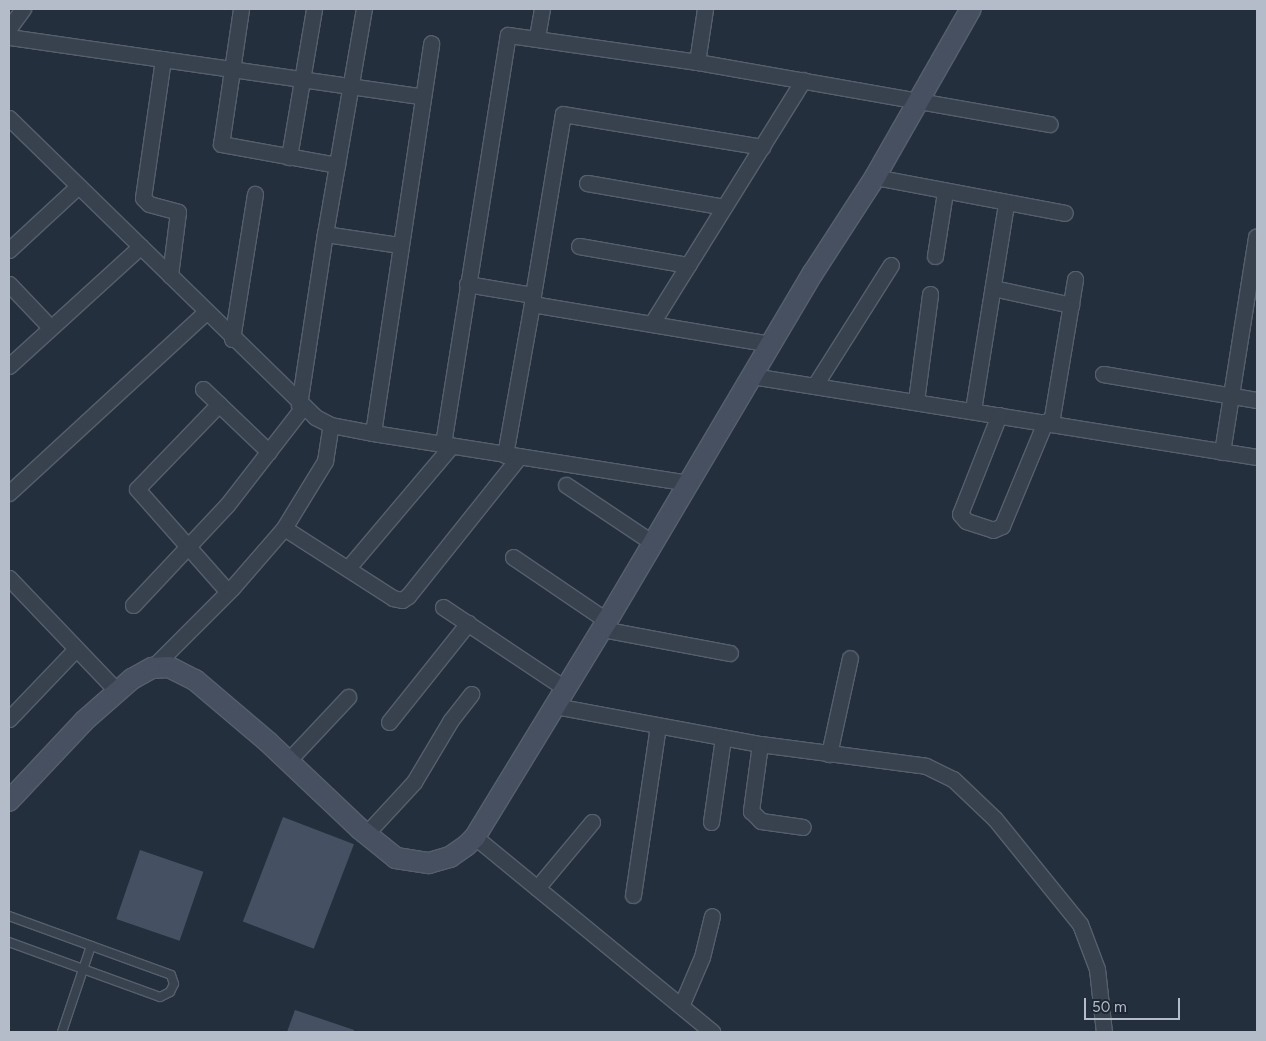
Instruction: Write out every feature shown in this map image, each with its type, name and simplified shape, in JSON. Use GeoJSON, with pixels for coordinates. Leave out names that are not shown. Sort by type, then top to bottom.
{"type":"FeatureCollection","features":[{"type":"Feature","properties":{"kind":"street"},"geometry":{"type":"LineString","coordinates":[[9,28],[23,9]]}},
{"type":"Feature","properties":{"kind":"street"},"geometry":{"type":"LineString","coordinates":[[241,9],[222,144],[337,165]]}},
{"type":"Feature","properties":{"kind":"street"},"geometry":{"type":"LineString","coordinates":[[289,157],[314,9]]}},
{"type":"Feature","properties":{"kind":"street"},"geometry":{"type":"LineString","coordinates":[[133,605],[188,548],[269,452],[301,406],[325,234],[364,9]]}},
{"type":"Feature","properties":{"kind":"street"},"geometry":{"type":"LineString","coordinates":[[537,37],[542,9]]}},
{"type":"Feature","properties":{"kind":"street"},"geometry":{"type":"LineString","coordinates":[[697,62],[705,9]]}},
{"type":"Feature","properties":{"kind":"street"},"geometry":{"type":"LineString","coordinates":[[152,668],[169,667],[183,671],[288,761],[366,834],[396,858],[429,863],[450,857],[475,837],[605,625],[752,376],[875,177],[972,9]]}},
{"type":"Feature","properties":{"kind":"street"},"geometry":{"type":"LineString","coordinates":[[348,568],[447,445],[467,284],[506,38],[512,34],[697,62],[919,99],[1050,124]]}},
{"type":"Feature","properties":{"kind":"street"},"geometry":{"type":"LineString","coordinates":[[9,38],[352,85],[423,97]]}},
{"type":"Feature","properties":{"kind":"street"},"geometry":{"type":"LineString","coordinates":[[373,433],[399,245],[431,43]]}},
{"type":"Feature","properties":{"kind":"street"},"geometry":{"type":"LineString","coordinates":[[163,59],[143,198],[149,204],[178,212],[170,276]]}},
{"type":"Feature","properties":{"kind":"street"},"geometry":{"type":"LineString","coordinates":[[652,323],[803,80]]}},
{"type":"Feature","properties":{"kind":"street"},"geometry":{"type":"LineString","coordinates":[[284,528],[393,598],[402,600],[408,596],[512,456],[532,300],[563,114],[762,147]]}},
{"type":"Feature","properties":{"kind":"street"},"geometry":{"type":"LineString","coordinates":[[9,118],[141,246],[301,406],[331,425],[512,456],[688,483]]}},
{"type":"Feature","properties":{"kind":"street"},"geometry":{"type":"LineString","coordinates":[[875,177],[945,192],[1065,213]]}},
{"type":"Feature","properties":{"kind":"street"},"geometry":{"type":"LineString","coordinates":[[587,183],[724,207]]}},
{"type":"Feature","properties":{"kind":"street"},"geometry":{"type":"LineString","coordinates":[[9,250],[78,186]]}},
{"type":"Feature","properties":{"kind":"street"},"geometry":{"type":"LineString","coordinates":[[935,256],[945,192]]}},
{"type":"Feature","properties":{"kind":"street"},"geometry":{"type":"LineString","coordinates":[[232,339],[255,194]]}},
{"type":"Feature","properties":{"kind":"street"},"geometry":{"type":"LineString","coordinates":[[973,410],[1006,203]]}},
{"type":"Feature","properties":{"kind":"street"},"geometry":{"type":"LineString","coordinates":[[325,234],[399,245]]}},
{"type":"Feature","properties":{"kind":"street"},"geometry":{"type":"LineString","coordinates":[[1222,452],[1234,396],[1256,237]]}},
{"type":"Feature","properties":{"kind":"street"},"geometry":{"type":"LineString","coordinates":[[11,358],[50,327],[141,246]]}},
{"type":"Feature","properties":{"kind":"street"},"geometry":{"type":"LineString","coordinates":[[579,246],[688,265]]}},
{"type":"Feature","properties":{"kind":"street"},"geometry":{"type":"LineString","coordinates":[[815,385],[892,264]]}},
{"type":"Feature","properties":{"kind":"street"},"geometry":{"type":"LineString","coordinates":[[998,414],[960,514],[966,521],[993,530],[1002,526],[1048,422],[1075,279]]}},
{"type":"Feature","properties":{"kind":"street"},"geometry":{"type":"LineString","coordinates":[[9,284],[50,327]]}},
{"type":"Feature","properties":{"kind":"street"},"geometry":{"type":"LineString","coordinates":[[467,284],[532,300],[772,344]]}},
{"type":"Feature","properties":{"kind":"street"},"geometry":{"type":"LineString","coordinates":[[993,288],[1071,305]]}},
{"type":"Feature","properties":{"kind":"street"},"geometry":{"type":"LineString","coordinates":[[916,400],[930,294]]}},
{"type":"Feature","properties":{"kind":"street"},"geometry":{"type":"LineString","coordinates":[[9,493],[206,313]]}},
{"type":"Feature","properties":{"kind":"street"},"geometry":{"type":"LineString","coordinates":[[1103,374],[1257,400]]}},
{"type":"Feature","properties":{"kind":"street"},"geometry":{"type":"LineString","coordinates":[[752,376],[916,400],[1257,457]]}},
{"type":"Feature","properties":{"kind":"street"},"geometry":{"type":"LineString","coordinates":[[203,389],[269,452]]}},
{"type":"Feature","properties":{"kind":"street"},"geometry":{"type":"LineString","coordinates":[[219,404],[137,489],[228,592]]}},
{"type":"Feature","properties":{"kind":"street"},"geometry":{"type":"LineString","coordinates":[[9,801],[84,721],[118,692],[152,668],[228,592],[284,528],[325,461],[331,425]]}},
{"type":"Feature","properties":{"kind":"street"},"geometry":{"type":"LineString","coordinates":[[566,485],[653,543]]}},
{"type":"Feature","properties":{"kind":"street"},"geometry":{"type":"LineString","coordinates":[[513,557],[605,625],[730,653]]}},
{"type":"Feature","properties":{"kind":"street"},"geometry":{"type":"LineString","coordinates":[[12,589],[76,648],[118,692]]}},
{"type":"Feature","properties":{"kind":"street"},"geometry":{"type":"LineString","coordinates":[[443,607],[566,689]]}},
{"type":"Feature","properties":{"kind":"street"},"geometry":{"type":"LineString","coordinates":[[389,722],[468,623]]}},
{"type":"Feature","properties":{"kind":"street"},"geometry":{"type":"LineString","coordinates":[[9,719],[76,648]]}},
{"type":"Feature","properties":{"kind":"street"},"geometry":{"type":"LineString","coordinates":[[829,754],[850,658]]}},
{"type":"Feature","properties":{"kind":"street"},"geometry":{"type":"LineString","coordinates":[[366,834],[385,818],[414,782],[451,720],[471,694]]}},
{"type":"Feature","properties":{"kind":"street"},"geometry":{"type":"LineString","coordinates":[[288,761],[348,697]]}},
{"type":"Feature","properties":{"kind":"street"},"geometry":{"type":"LineString","coordinates":[[555,706],[760,744],[926,766],[953,780],[995,819],[1080,924],[1097,969],[1104,1032]]}},
{"type":"Feature","properties":{"kind":"street"},"geometry":{"type":"LineString","coordinates":[[633,895],[658,726]]}},
{"type":"Feature","properties":{"kind":"street"},"geometry":{"type":"LineString","coordinates":[[711,822],[723,738]]}},
{"type":"Feature","properties":{"kind":"street"},"geometry":{"type":"LineString","coordinates":[[760,744],[751,811],[761,821],[802,827]]}},
{"type":"Feature","properties":{"kind":"street"},"geometry":{"type":"LineString","coordinates":[[538,888],[592,822]]}},
{"type":"Feature","properties":{"kind":"street"},"geometry":{"type":"LineString","coordinates":[[475,837],[680,1006],[704,1030]]}},
{"type":"Feature","properties":{"kind":"street"},"geometry":{"type":"LineString","coordinates":[[680,1006],[702,957],[712,916]]}},
{"type":"Feature","properties":{"kind":"lane"},"geometry":{"type":"LineString","coordinates":[[9,916],[171,975],[174,984],[170,992],[160,997],[9,942]]}},
{"type":"Feature","properties":{"kind":"lane"},"geometry":{"type":"LineString","coordinates":[[62,1032],[91,946]]}},
{"type":"Feature","properties":{"kind":"building"},"geometry":{"type":"Polygon","coordinates":[[[283,817],[354,844],[314,949],[243,922],[283,817]]]}},
{"type":"Feature","properties":{"kind":"building"},"geometry":{"type":"Polygon","coordinates":[[[140,850],[203,872],[180,941],[116,919],[140,850]]]}},
{"type":"Feature","properties":{"kind":"building"},"geometry":{"type":"Polygon","coordinates":[[[295,1010],[354,1030],[354,1032],[287,1032],[295,1010]]]}}]}
